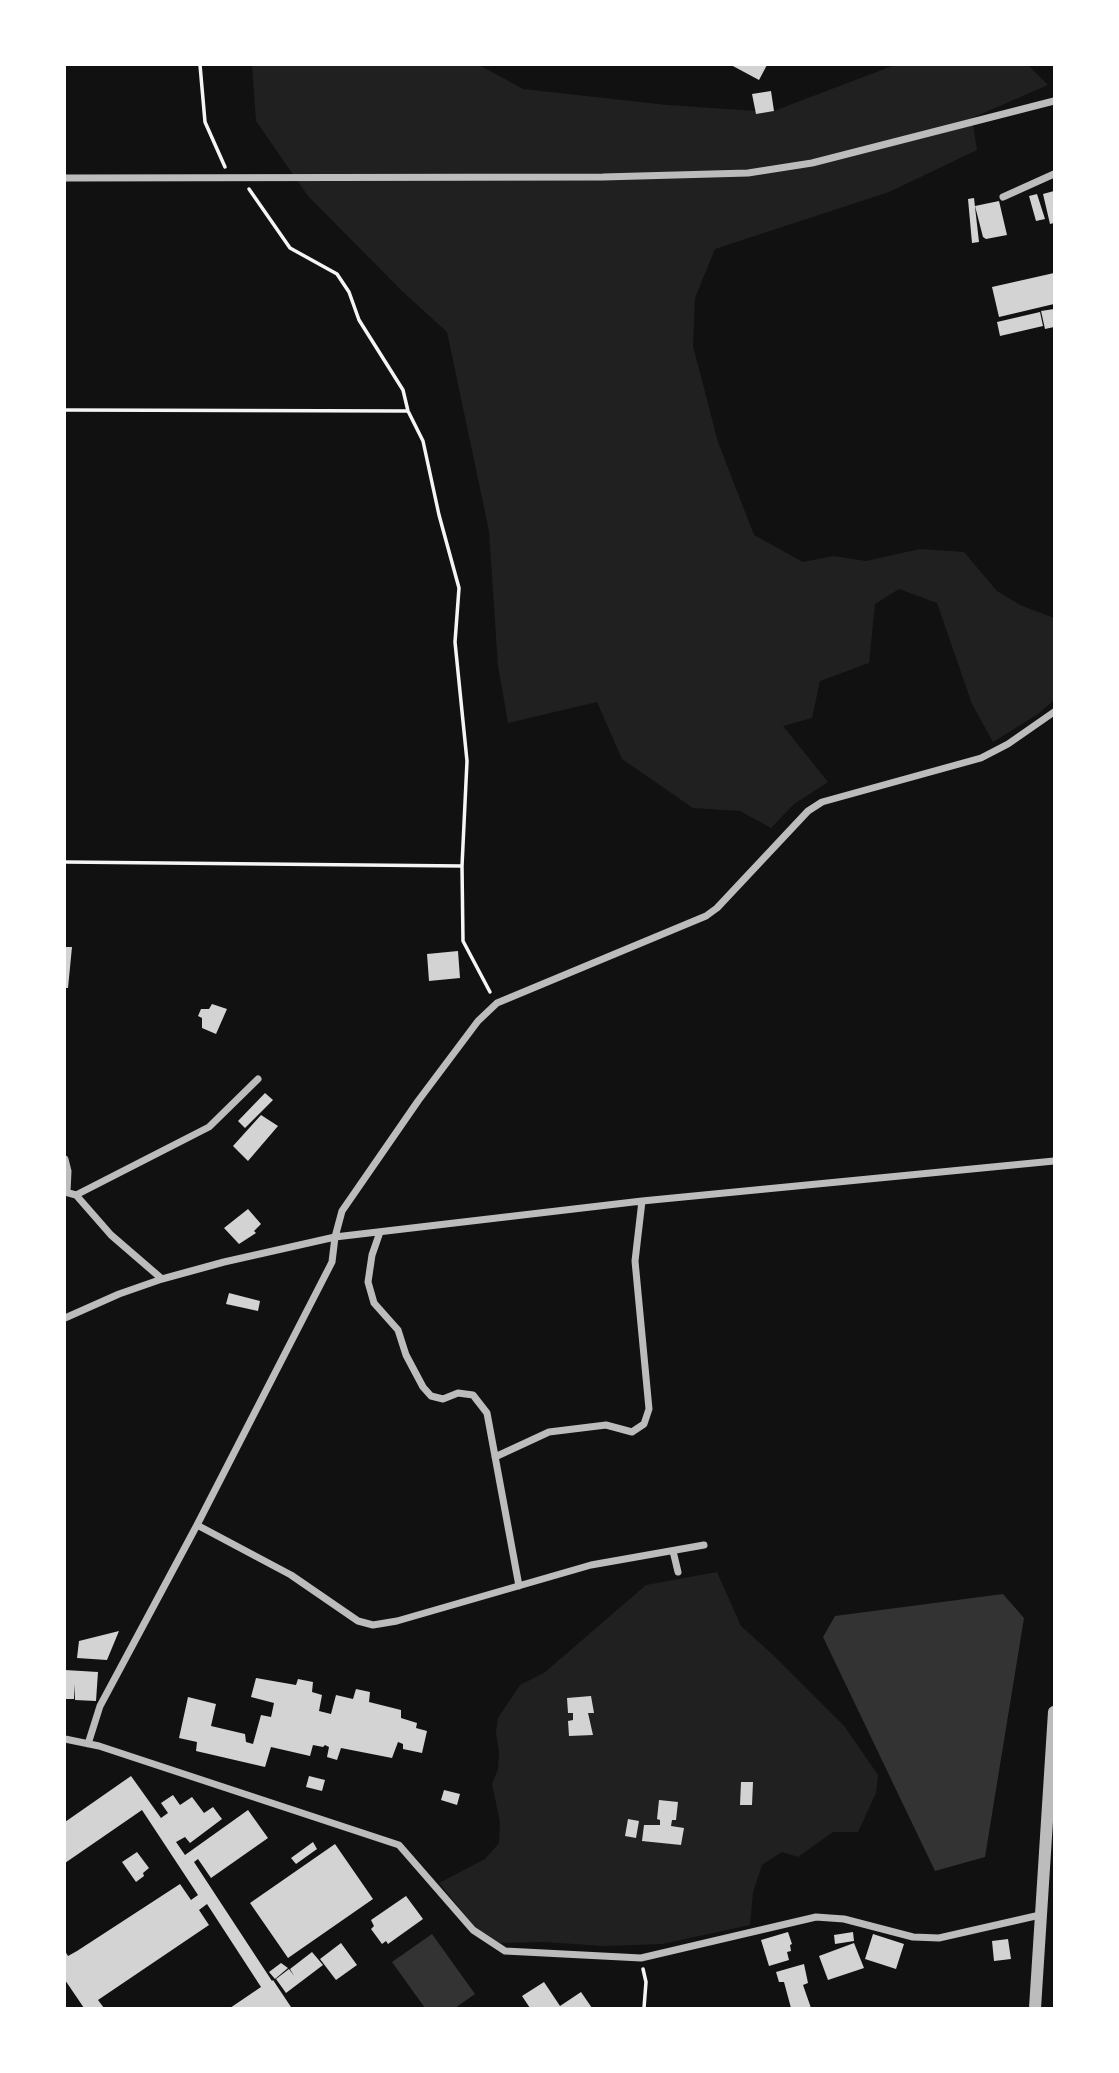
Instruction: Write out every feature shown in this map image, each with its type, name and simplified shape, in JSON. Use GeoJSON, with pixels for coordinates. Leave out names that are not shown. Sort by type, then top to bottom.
{"type":"FeatureCollection","features":[{"type":"Feature","properties":{"kind":"street"},"geometry":{"type":"LineString","coordinates":[[65,178],[616,177],[748,173],[812,163],[1054,101]]}},
{"type":"Feature","properties":{"kind":"street"},"geometry":{"type":"LineString","coordinates":[[1003,197],[1054,174]]}},
{"type":"Feature","properties":{"kind":"street"},"geometry":{"type":"LineString","coordinates":[[88,1744],[100,1706],[197,1525],[332,1262],[342,1211],[402,1123],[478,1021],[497,1003],[706,916],[717,908],[808,811],[822,802],[981,758],[1009,744],[1054,712]]}},
{"type":"Feature","properties":{"kind":"street"},"geometry":{"type":"LineString","coordinates":[[76,1195],[209,1127],[258,1079]]}},
{"type":"Feature","properties":{"kind":"street"},"geometry":{"type":"LineString","coordinates":[[65,1159],[68,1171],[66,1192],[76,1195],[111,1236],[162,1279]]}},
{"type":"Feature","properties":{"kind":"street"},"geometry":{"type":"LineString","coordinates":[[65,1318],[119,1294],[162,1279],[335,1237],[642,1201],[1054,1161]]}},
{"type":"Feature","properties":{"kind":"street"},"geometry":{"type":"LineString","coordinates":[[495,1457],[549,1432],[606,1424],[632,1432],[644,1424],[649,1409],[635,1261],[642,1201]]}},
{"type":"Feature","properties":{"kind":"street"},"geometry":{"type":"LineString","coordinates":[[380,1232],[372,1255],[368,1282],[374,1303],[398,1330],[406,1355],[431,1396],[443,1399],[458,1393],[473,1395],[487,1413],[519,1586]]}},
{"type":"Feature","properties":{"kind":"street"},"geometry":{"type":"LineString","coordinates":[[197,1525],[291,1575],[358,1621],[373,1626],[591,1565],[704,1545]]}},
{"type":"Feature","properties":{"kind":"street"},"geometry":{"type":"LineString","coordinates":[[673,1551],[678,1572]]}},
{"type":"Feature","properties":{"kind":"street"},"geometry":{"type":"LineString","coordinates":[[1035,2008],[1054,1712]]}},
{"type":"Feature","properties":{"kind":"street"},"geometry":{"type":"LineString","coordinates":[[65,1739],[88,1744],[399,1845],[472,1930],[505,1951],[641,1958],[816,1917],[844,1919],[913,1937],[939,1938],[1040,1915],[1054,1915]]}},
{"type":"Feature","properties":{"kind":"path"},"geometry":{"type":"LineString","coordinates":[[200,65],[205,122],[229,176]]}},
{"type":"Feature","properties":{"kind":"path"},"geometry":{"type":"LineString","coordinates":[[240,176],[290,248],[337,274],[349,292],[359,320],[403,390],[408,411],[423,441],[459,588],[455,642],[467,761],[462,866],[463,940],[497,1003]]}},
{"type":"Feature","properties":{"kind":"path"},"geometry":{"type":"LineString","coordinates":[[65,410],[408,411]]}},
{"type":"Feature","properties":{"kind":"path"},"geometry":{"type":"LineString","coordinates":[[65,862],[462,866]]}},
{"type":"Feature","properties":{"kind":"path"},"geometry":{"type":"LineString","coordinates":[[641,1958],[646,1982],[644,2008]]}},
{"type":"Feature","properties":{"kind":"shaded area"},"geometry":{"type":"Polygon","coordinates":[[[252,65],[479,65],[523,89],[667,105],[771,112],[895,65],[1028,65],[1048,85],[972,118],[977,150],[889,192],[715,249],[695,298],[693,346],[718,442],[754,535],[803,562],[833,556],[866,561],[920,549],[964,552],[997,591],[1020,605],[1054,618],[1054,700],[1038,714],[993,742],[972,704],[937,603],[899,589],[875,604],[869,663],[820,681],[812,718],[783,726],[828,782],[794,804],[771,828],[740,811],[693,808],[622,759],[597,702],[508,723],[498,666],[489,531],[447,332],[403,292],[308,196],[256,121],[252,65]]]}},
{"type":"Feature","properties":{"kind":"shaded area"},"geometry":{"type":"Polygon","coordinates":[[[717,1572],[741,1626],[845,1727],[878,1775],[876,1793],[858,1832],[833,1832],[798,1857],[782,1852],[762,1865],[753,1892],[750,1925],[662,1944],[604,1946],[486,1941],[439,1883],[485,1859],[499,1843],[500,1822],[492,1784],[498,1769],[498,1718],[520,1685],[544,1673],[646,1585],[717,1572]]]}},
{"type":"Feature","properties":{"kind":"shaded area"},"geometry":{"type":"Polygon","coordinates":[[[1003,1594],[1024,1618],[985,1857],[935,1871],[823,1637],[835,1616],[1003,1594]]]}},
{"type":"Feature","properties":{"kind":"shaded area"},"geometry":{"type":"Polygon","coordinates":[[[432,1934],[475,1994],[455,2008],[425,2008],[392,1962],[432,1934]]]}},
{"type":"Feature","properties":{"kind":"building"},"geometry":{"type":"Polygon","coordinates":[[[731,65],[767,65],[759,80],[731,65]]]}},
{"type":"Feature","properties":{"kind":"building"},"geometry":{"type":"Polygon","coordinates":[[[771,91],[774,111],[756,114],[752,94],[771,91]]]}},
{"type":"Feature","properties":{"kind":"building"},"geometry":{"type":"Polygon","coordinates":[[[1054,191],[1054,223],[1050,224],[1043,194],[1054,191]]]}},
{"type":"Feature","properties":{"kind":"building"},"geometry":{"type":"Polygon","coordinates":[[[1037,194],[1045,219],[1036,221],[1029,196],[1037,194]]]}},
{"type":"Feature","properties":{"kind":"building"},"geometry":{"type":"Polygon","coordinates":[[[974,198],[979,242],[972,243],[968,199],[974,198]]]}},
{"type":"Feature","properties":{"kind":"building"},"geometry":{"type":"Polygon","coordinates":[[[999,201],[1007,235],[986,239],[983,237],[975,206],[999,201]]]}},
{"type":"Feature","properties":{"kind":"building"},"geometry":{"type":"Polygon","coordinates":[[[1054,273],[1054,304],[999,317],[992,287],[1054,273]]]}},
{"type":"Feature","properties":{"kind":"building"},"geometry":{"type":"Polygon","coordinates":[[[1054,309],[1054,327],[1045,329],[1041,311],[1054,309]]]}},
{"type":"Feature","properties":{"kind":"building"},"geometry":{"type":"Polygon","coordinates":[[[1040,312],[1043,326],[1000,336],[997,322],[1040,312]]]}},
{"type":"Feature","properties":{"kind":"building"},"geometry":{"type":"Polygon","coordinates":[[[65,947],[72,947],[68,988],[65,988],[65,947]]]}},
{"type":"Feature","properties":{"kind":"building"},"geometry":{"type":"Polygon","coordinates":[[[458,951],[460,978],[429,981],[427,954],[458,951]]]}},
{"type":"Feature","properties":{"kind":"building"},"geometry":{"type":"Polygon","coordinates":[[[212,1004],[227,1009],[216,1034],[202,1028],[202,1018],[198,1016],[201,1009],[209,1009],[212,1004]]]}},
{"type":"Feature","properties":{"kind":"building"},"geometry":{"type":"Polygon","coordinates":[[[265,1093],[273,1100],[245,1128],[238,1121],[265,1093]]]}},
{"type":"Feature","properties":{"kind":"building"},"geometry":{"type":"Polygon","coordinates":[[[261,1115],[278,1126],[248,1161],[233,1146],[261,1115]]]}},
{"type":"Feature","properties":{"kind":"building"},"geometry":{"type":"Polygon","coordinates":[[[248,1209],[261,1224],[254,1231],[256,1233],[239,1244],[224,1228],[248,1209]]]}},
{"type":"Feature","properties":{"kind":"building"},"geometry":{"type":"Polygon","coordinates":[[[229,1293],[260,1301],[258,1311],[226,1304],[229,1293]]]}},
{"type":"Feature","properties":{"kind":"building"},"geometry":{"type":"Polygon","coordinates":[[[119,1631],[107,1660],[77,1658],[79,1641],[119,1631]]]}},
{"type":"Feature","properties":{"kind":"building"},"geometry":{"type":"Polygon","coordinates":[[[65,1670],[98,1672],[96,1701],[75,1700],[75,1684],[74,1699],[65,1699],[65,1670]]]}},
{"type":"Feature","properties":{"kind":"building"},"geometry":{"type":"Polygon","coordinates":[[[256,1678],[296,1685],[298,1679],[313,1682],[312,1692],[322,1695],[319,1711],[331,1714],[336,1695],[353,1699],[356,1689],[370,1692],[369,1702],[401,1710],[401,1718],[417,1723],[416,1728],[427,1731],[422,1753],[403,1749],[403,1744],[398,1742],[392,1758],[341,1748],[337,1760],[327,1757],[329,1747],[325,1745],[313,1745],[310,1756],[271,1747],[265,1767],[196,1751],[197,1742],[179,1738],[188,1697],[216,1704],[211,1726],[245,1734],[246,1742],[253,1744],[261,1715],[271,1717],[274,1703],[251,1697],[256,1678]]]}},
{"type":"Feature","properties":{"kind":"building"},"geometry":{"type":"Polygon","coordinates":[[[591,1696],[594,1713],[588,1713],[593,1735],[569,1736],[568,1721],[573,1720],[573,1713],[568,1713],[567,1698],[591,1696]]]}},
{"type":"Feature","properties":{"kind":"building"},"geometry":{"type":"Polygon","coordinates":[[[131,1776],[161,1818],[168,1813],[161,1803],[173,1795],[180,1805],[192,1797],[204,1813],[213,1807],[222,1819],[190,1843],[185,1837],[176,1842],[185,1855],[248,1810],[268,1838],[211,1878],[198,1859],[194,1862],[291,2007],[230,2008],[261,1987],[207,1904],[199,1910],[209,1925],[98,2000],[104,2008],[84,2008],[65,1980],[65,1951],[68,1956],[77,1951],[180,1884],[191,1900],[198,1895],[142,1810],[65,1863],[65,1822],[131,1776]]]}},
{"type":"Feature","properties":{"kind":"building"},"geometry":{"type":"Polygon","coordinates":[[[309,1776],[325,1780],[322,1791],[306,1787],[309,1776]]]}},
{"type":"Feature","properties":{"kind":"building"},"geometry":{"type":"Polygon","coordinates":[[[741,1782],[753,1782],[752,1805],[740,1805],[741,1782]]]}},
{"type":"Feature","properties":{"kind":"building"},"geometry":{"type":"Polygon","coordinates":[[[444,1790],[460,1794],[457,1805],[441,1800],[444,1790]]]}},
{"type":"Feature","properties":{"kind":"building"},"geometry":{"type":"Polygon","coordinates":[[[659,1800],[678,1802],[676,1820],[672,1820],[671,1826],[684,1828],[681,1845],[642,1841],[644,1825],[660,1825],[660,1820],[657,1819],[659,1800]]]}},
{"type":"Feature","properties":{"kind":"building"},"geometry":{"type":"Polygon","coordinates":[[[628,1819],[639,1821],[636,1838],[625,1836],[628,1819]]]}},
{"type":"Feature","properties":{"kind":"building"},"geometry":{"type":"Polygon","coordinates":[[[313,1842],[317,1849],[296,1864],[291,1858],[313,1842]]]}},
{"type":"Feature","properties":{"kind":"building"},"geometry":{"type":"Polygon","coordinates":[[[335,1844],[373,1899],[288,1958],[250,1903],[335,1844]]]}},
{"type":"Feature","properties":{"kind":"building"},"geometry":{"type":"Polygon","coordinates":[[[137,1852],[149,1868],[136,1882],[122,1862],[137,1852]]]}},
{"type":"Feature","properties":{"kind":"building"},"geometry":{"type":"Polygon","coordinates":[[[406,1896],[423,1919],[388,1944],[386,1941],[382,1944],[371,1929],[374,1926],[371,1920],[406,1896]]]}},
{"type":"Feature","properties":{"kind":"building"},"geometry":{"type":"Polygon","coordinates":[[[788,1932],[792,1944],[791,1951],[787,1952],[789,1960],[769,1966],[761,1940],[788,1932]]]}},
{"type":"Feature","properties":{"kind":"building"},"geometry":{"type":"Polygon","coordinates":[[[853,1932],[854,1941],[835,1944],[834,1935],[853,1932]]]}},
{"type":"Feature","properties":{"kind":"building"},"geometry":{"type":"Polygon","coordinates":[[[873,1934],[904,1944],[896,1969],[865,1959],[873,1934]]]}},
{"type":"Feature","properties":{"kind":"building"},"geometry":{"type":"Polygon","coordinates":[[[1008,1939],[1011,1959],[994,1961],[992,1941],[1008,1939]]]}},
{"type":"Feature","properties":{"kind":"building"},"geometry":{"type":"Polygon","coordinates":[[[341,1943],[357,1965],[336,1980],[320,1959],[341,1943]]]}},
{"type":"Feature","properties":{"kind":"building"},"geometry":{"type":"Polygon","coordinates":[[[854,1943],[864,1968],[828,1980],[819,1956],[854,1943]]]}},
{"type":"Feature","properties":{"kind":"building"},"geometry":{"type":"Polygon","coordinates":[[[312,1952],[323,1965],[286,1993],[276,1979],[289,1969],[294,1976],[290,1969],[312,1952]]]}},
{"type":"Feature","properties":{"kind":"building"},"geometry":{"type":"Polygon","coordinates":[[[281,1963],[288,1968],[275,1979],[269,1972],[281,1963]]]}},
{"type":"Feature","properties":{"kind":"building"},"geometry":{"type":"Polygon","coordinates":[[[804,1964],[808,1983],[803,1985],[811,2008],[791,2008],[784,1982],[779,1982],[776,1972],[804,1964]]]}},
{"type":"Feature","properties":{"kind":"building"},"geometry":{"type":"Polygon","coordinates":[[[544,1982],[560,2006],[581,1992],[592,2008],[530,2008],[522,1996],[544,1982]]]}}]}
